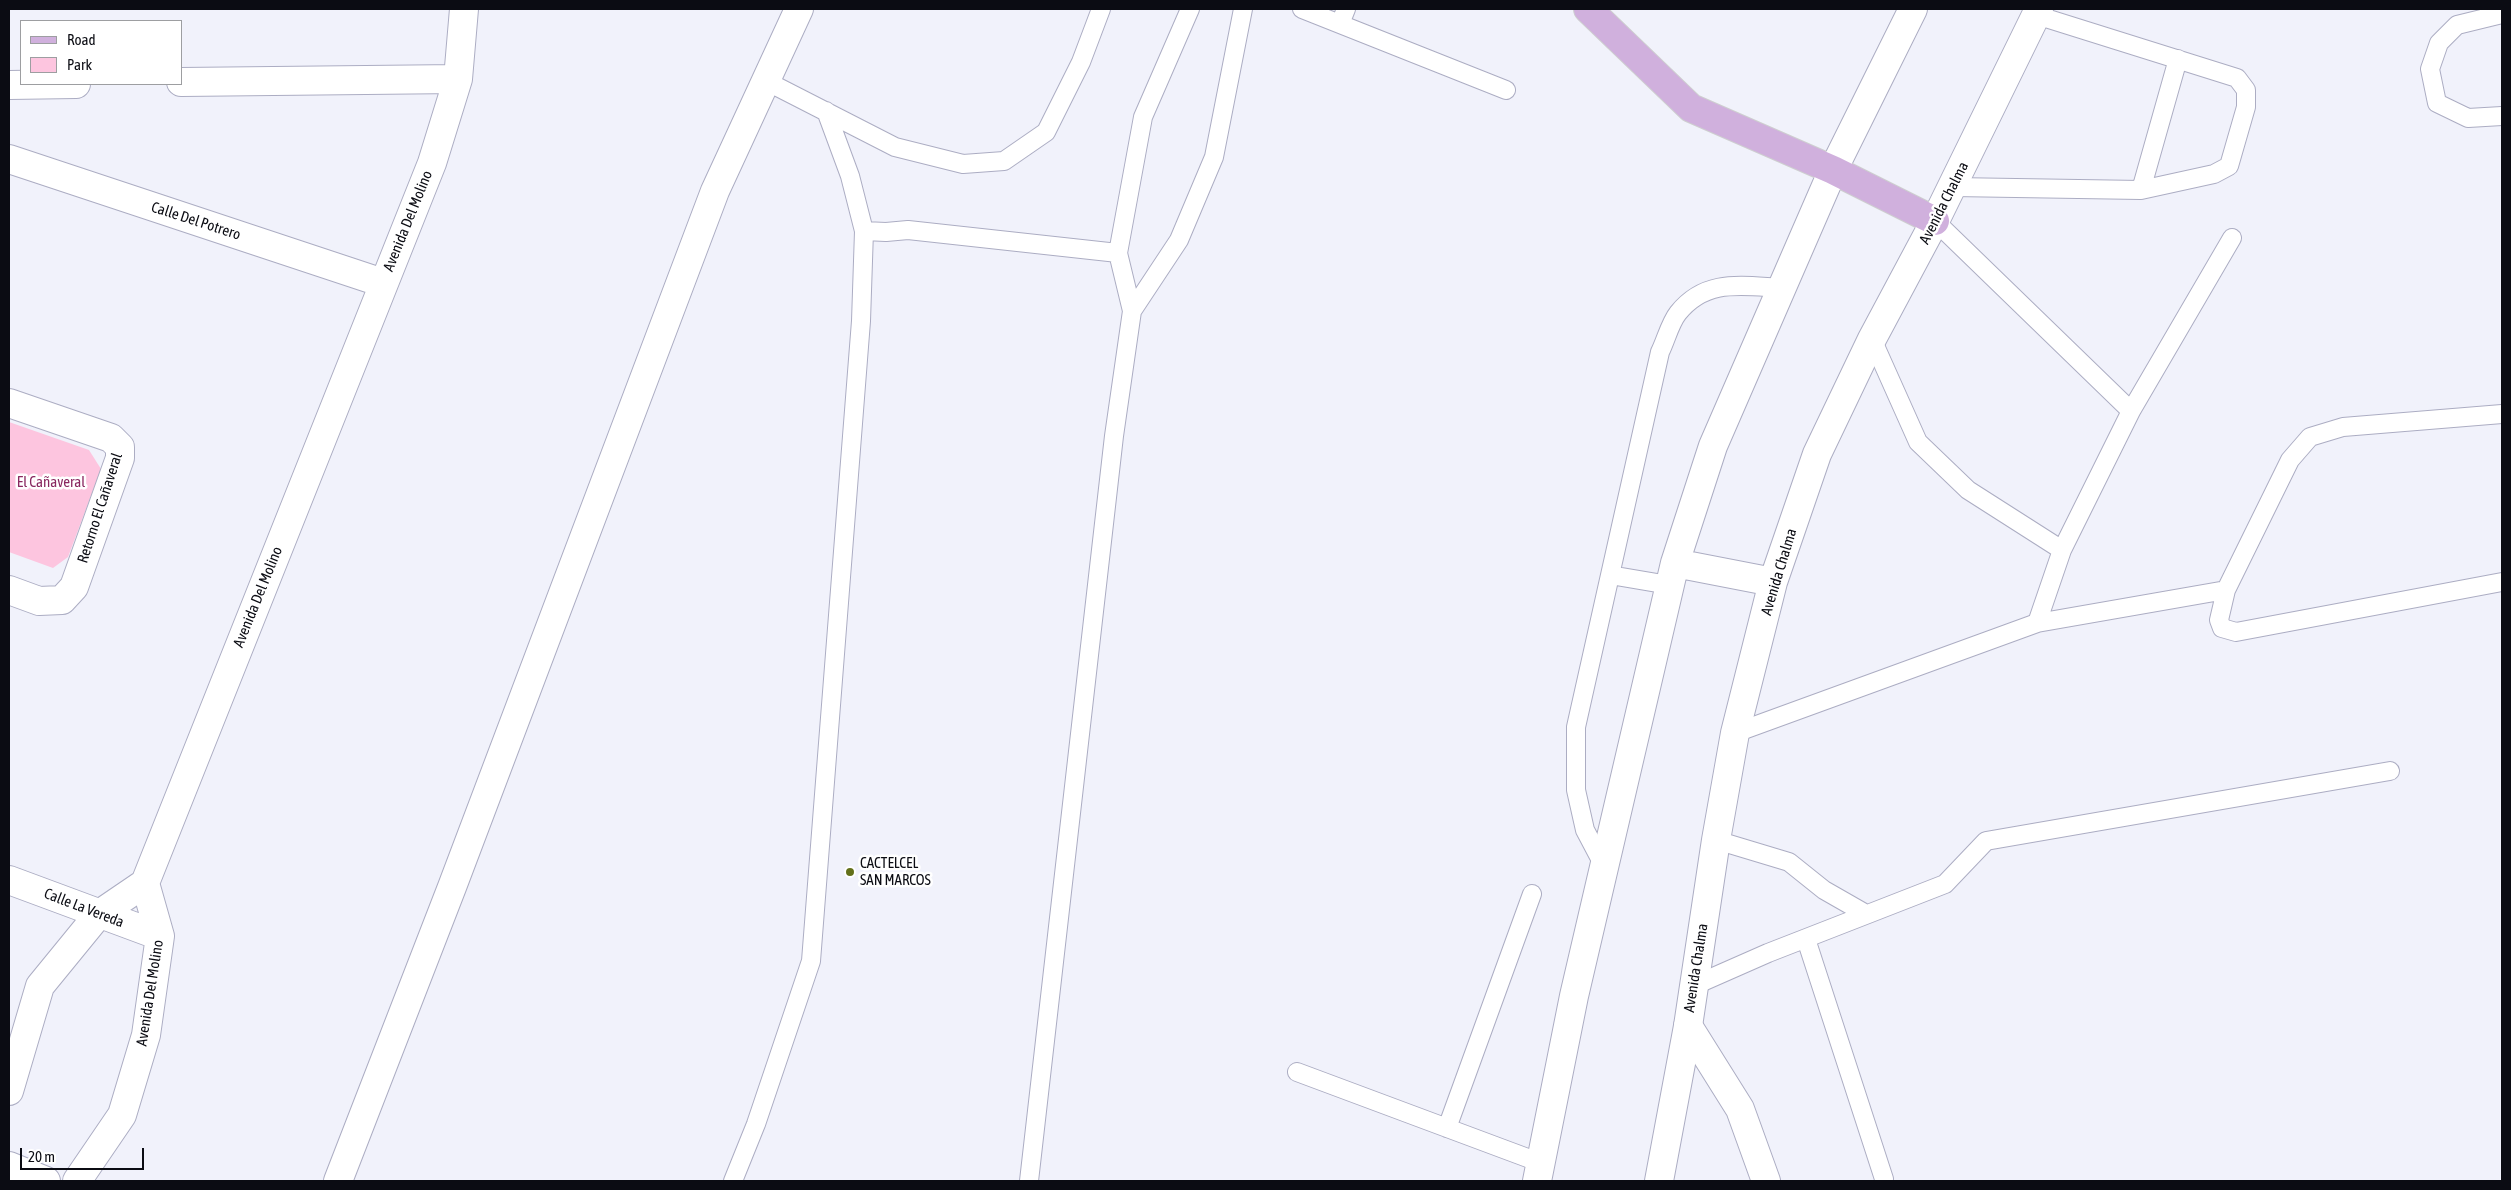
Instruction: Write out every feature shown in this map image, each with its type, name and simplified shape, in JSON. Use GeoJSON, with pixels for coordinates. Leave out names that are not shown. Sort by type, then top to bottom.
{"type":"FeatureCollection","features":[{"type":"Feature","properties":{"kind":"main road"},"geometry":{"type":"LineString","coordinates":[[1588,9],[1691,108],[1833,170],[1936,221]]}},
{"type":"Feature","properties":{"kind":"street","name":"Avenida Del Molino"},"geometry":{"type":"LineString","coordinates":[[77,1181],[122,1115],[146,1035],[160,936],[145,882],[432,163],[458,79],[464,9]]}},
{"type":"Feature","properties":{"kind":"street"},"geometry":{"type":"LineString","coordinates":[[338,1181],[452,887],[715,191],[799,9]]}},
{"type":"Feature","properties":{"kind":"street"},"geometry":{"type":"LineString","coordinates":[[1539,1172],[1574,996],[1672,574],[1713,446],[1833,170],[1913,9]]}},
{"type":"Feature","properties":{"kind":"street","name":"Avenida Chalma"},"geometry":{"type":"LineString","coordinates":[[1659,1181],[1688,1026],[1716,840],[1735,733],[1773,582],[1817,454],[1872,339],[1953,187],[2038,12]]}},
{"type":"Feature","properties":{"kind":"street"},"geometry":{"type":"LineString","coordinates":[[182,82],[458,79]]}},
{"type":"Feature","properties":{"kind":"street","name":"Calle Del Potrero"},"geometry":{"type":"LineString","coordinates":[[9,159],[383,283]]}},
{"type":"Feature","properties":{"kind":"street","name":"Retorno El Cañaveral"},"geometry":{"type":"LineString","coordinates":[[9,403],[110,438],[120,447],[120,458],[74,586],[62,600],[39,601],[9,590]]}},
{"type":"Feature","properties":{"kind":"street"},"geometry":{"type":"LineString","coordinates":[[1672,574],[1773,582]]}},
{"type":"Feature","properties":{"kind":"street","name":"Calle La Vereda"},"geometry":{"type":"LineString","coordinates":[[9,880],[98,915],[160,936]]}},
{"type":"Feature","properties":{"kind":"street"},"geometry":{"type":"LineString","coordinates":[[9,1090],[40,986],[98,915],[145,882]]}},
{"type":"Feature","properties":{"kind":"street"},"geometry":{"type":"LineString","coordinates":[[1688,1026],[1740,1109],[1766,1181]]}},
{"type":"Feature","properties":{"kind":"street"},"geometry":{"type":"LineString","coordinates":[[9,1166],[46,1181]]}},
{"type":"Feature","properties":{"kind":"lane"},"geometry":{"type":"LineString","coordinates":[[766,81],[895,146],[963,164],[1004,161],[1046,132],[1081,62],[1101,9]]}},
{"type":"Feature","properties":{"kind":"lane"},"geometry":{"type":"LineString","coordinates":[[1029,1181],[1112,455],[1132,311],[1118,253],[1143,117],[1190,9]]}},
{"type":"Feature","properties":{"kind":"lane"},"geometry":{"type":"LineString","coordinates":[[1132,311],[1180,240],[1214,157],[1243,9]]}},
{"type":"Feature","properties":{"kind":"lane"},"geometry":{"type":"LineString","coordinates":[[1302,9],[1343,16],[1506,90]]}},
{"type":"Feature","properties":{"kind":"lane"},"geometry":{"type":"LineString","coordinates":[[1953,187],[2141,190],[2214,174],[2229,166],[2235,151],[2246,107],[2246,90],[2237,78],[2038,12]]}},
{"type":"Feature","properties":{"kind":"lane"},"geometry":{"type":"LineString","coordinates":[[2502,14],[2457,25],[2439,43],[2430,69],[2437,103],[2468,118],[2502,116]]}},
{"type":"Feature","properties":{"kind":"lane"},"geometry":{"type":"LineString","coordinates":[[2141,190],[2178,59]]}},
{"type":"Feature","properties":{"kind":"lane"},"geometry":{"type":"LineString","coordinates":[[733,1181],[756,1124],[810,961],[861,321],[864,231],[850,176],[826,111]]}},
{"type":"Feature","properties":{"kind":"lane"},"geometry":{"type":"LineString","coordinates":[[1936,221],[2131,411]]}},
{"type":"Feature","properties":{"kind":"lane"},"geometry":{"type":"LineString","coordinates":[[864,231],[908,230],[1118,253]]}},
{"type":"Feature","properties":{"kind":"lane"},"geometry":{"type":"LineString","coordinates":[[2037,623],[2062,550],[2131,411],[2232,238]]}},
{"type":"Feature","properties":{"kind":"lane"},"geometry":{"type":"LineString","coordinates":[[1604,866],[1585,830],[1576,790],[1576,728],[1660,352],[1678,314],[1702,292],[1729,285],[1782,288]]}},
{"type":"Feature","properties":{"kind":"lane"},"geometry":{"type":"LineString","coordinates":[[1872,339],[1918,442],[1968,490],[2062,550]]}},
{"type":"Feature","properties":{"kind":"lane"},"geometry":{"type":"LineString","coordinates":[[2502,414],[2343,427],[2310,437],[2290,460],[2226,590],[2219,620],[2222,628],[2236,632],[2502,582]]}},
{"type":"Feature","properties":{"kind":"lane"},"geometry":{"type":"LineString","coordinates":[[1610,575],[1672,574]]}},
{"type":"Feature","properties":{"kind":"lane"},"geometry":{"type":"LineString","coordinates":[[1735,733],[2037,623],[2226,590]]}},
{"type":"Feature","properties":{"kind":"lane"},"geometry":{"type":"LineString","coordinates":[[1693,986],[1768,953],[1945,884],[1986,841],[2390,771]]}},
{"type":"Feature","properties":{"kind":"lane"},"geometry":{"type":"LineString","coordinates":[[1716,840],[1789,862],[1824,890],[1866,914]]}},
{"type":"Feature","properties":{"kind":"lane"},"geometry":{"type":"LineString","coordinates":[[1447,1128],[1532,894]]}},
{"type":"Feature","properties":{"kind":"lane"},"geometry":{"type":"LineString","coordinates":[[1806,939],[1884,1179]]}},
{"type":"Feature","properties":{"kind":"lane"},"geometry":{"type":"LineString","coordinates":[[1298,1072],[1447,1128],[1539,1172]]}},
{"type":"Feature","properties":{"kind":"green space","name":"El Cañaveral"},"geometry":{"type":"Polygon","coordinates":[[[9,422],[89,450],[101,469],[68,557],[53,568],[9,552],[9,422]]]}},
{"type":"Feature","properties":{"kind":"place","name":"CACTELCEL SAN MARCOS"},"geometry":{"type":"Point","coordinates":[850,872]}}]}
